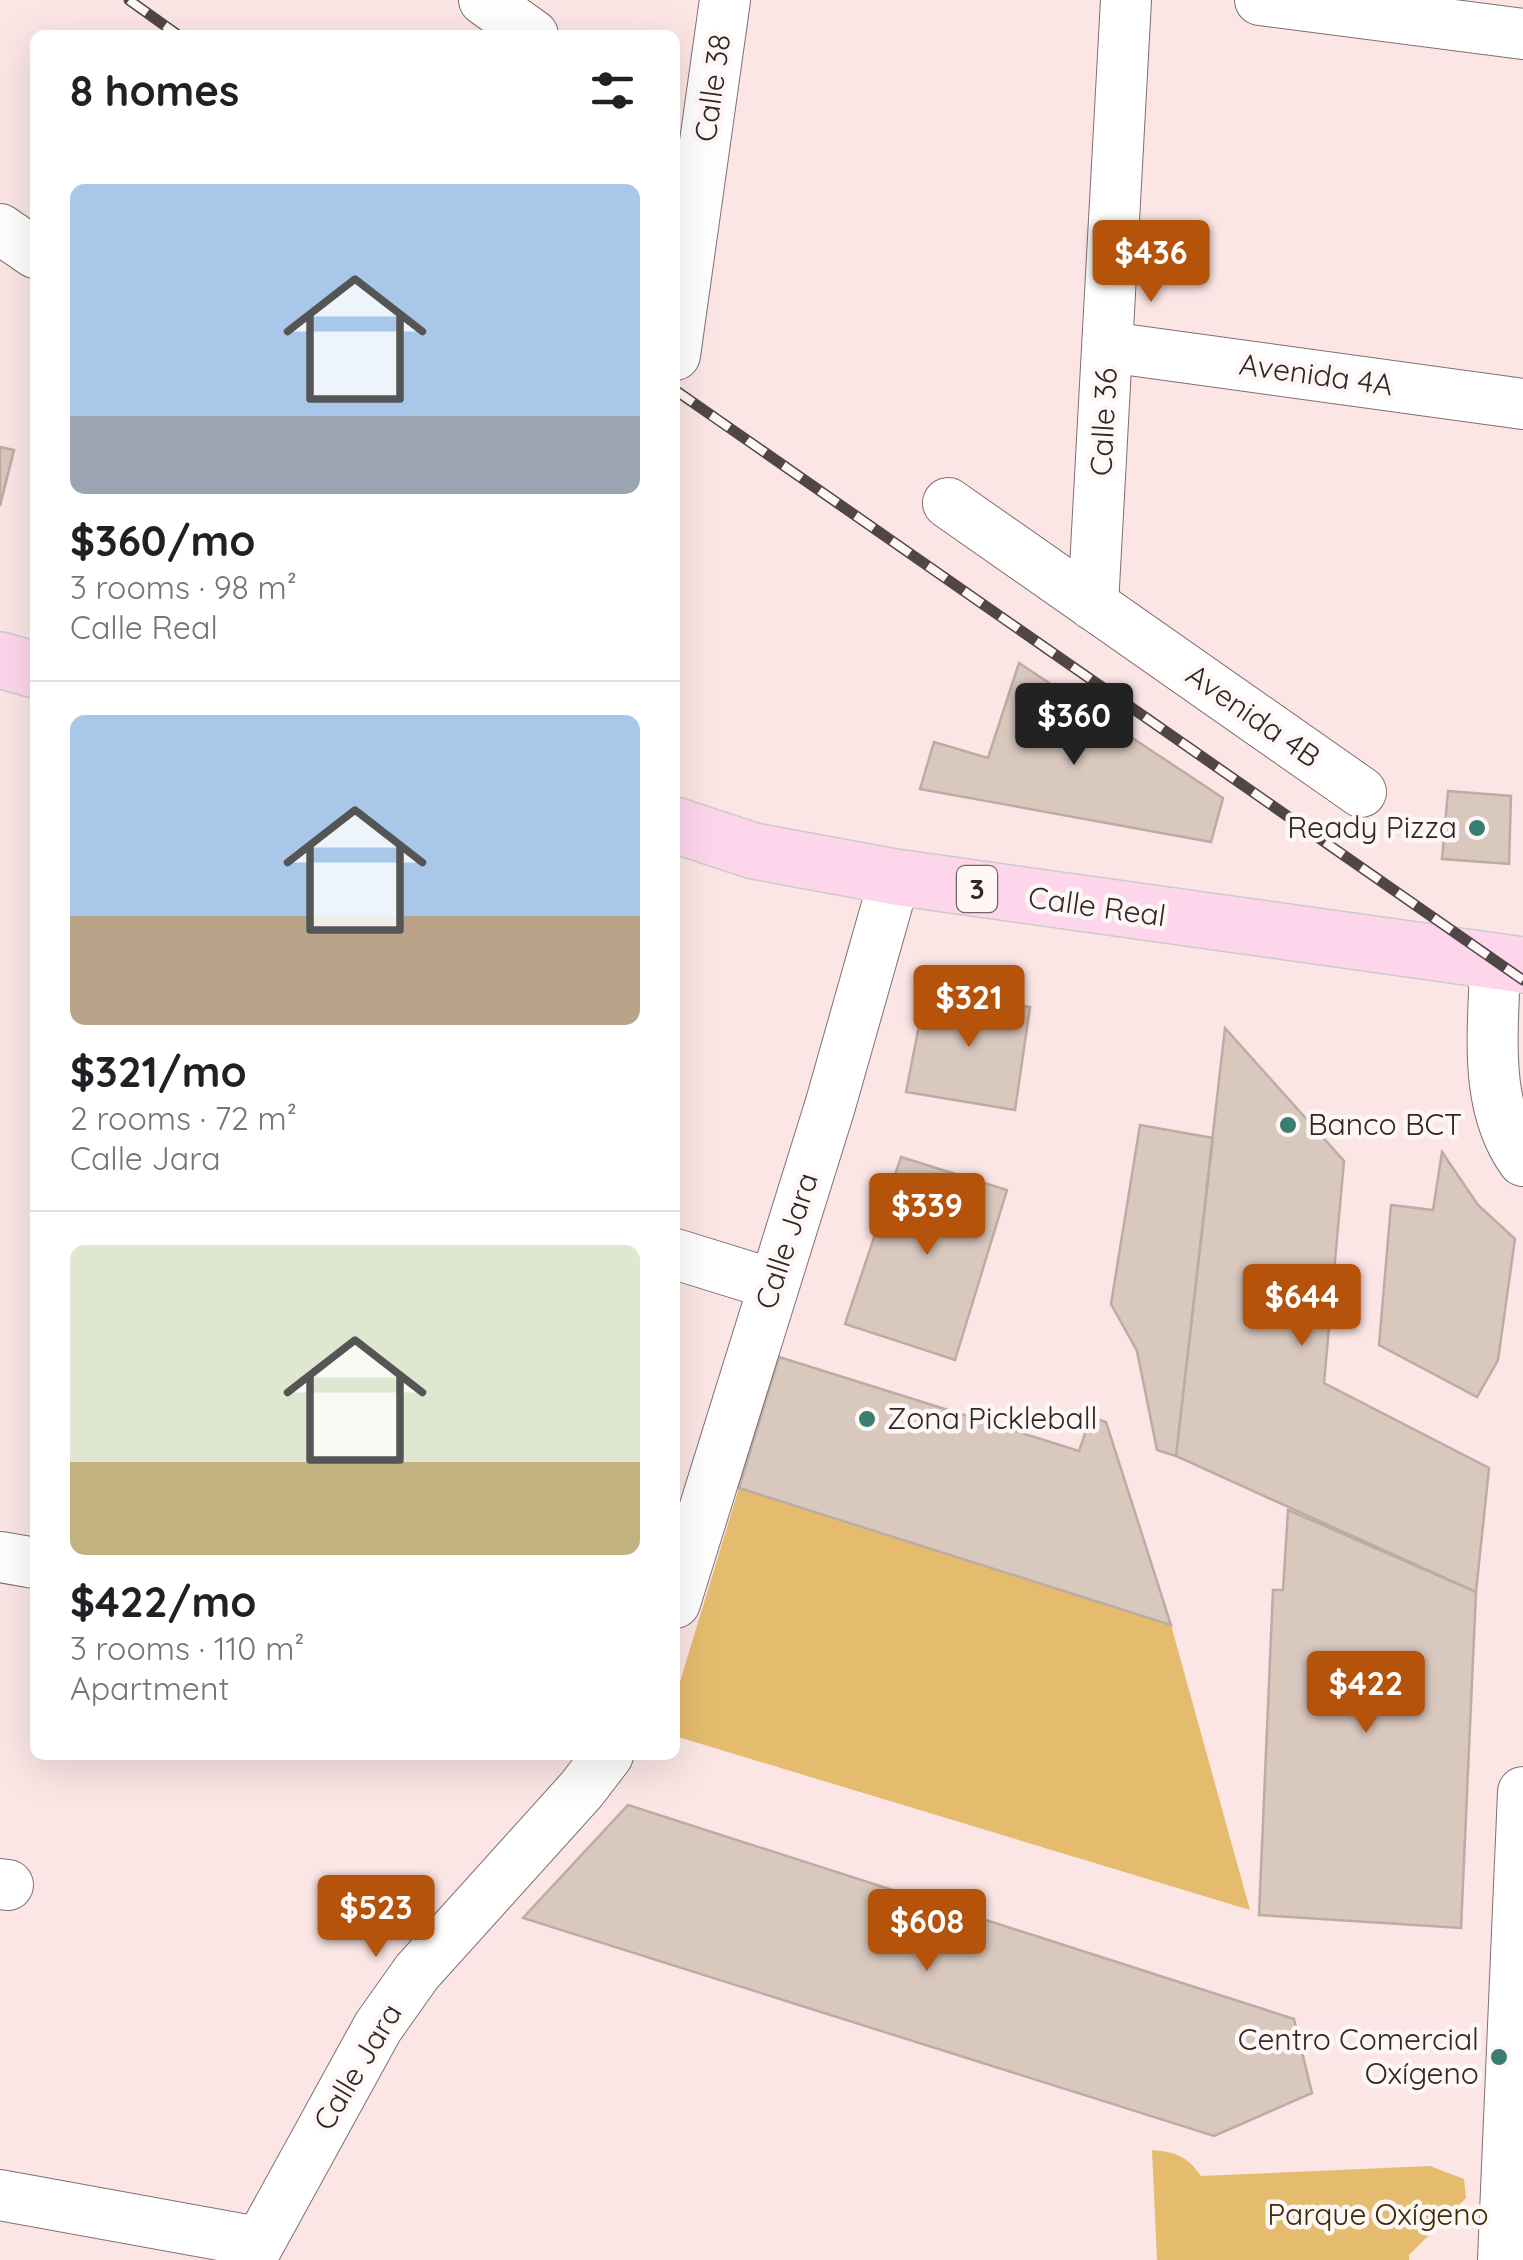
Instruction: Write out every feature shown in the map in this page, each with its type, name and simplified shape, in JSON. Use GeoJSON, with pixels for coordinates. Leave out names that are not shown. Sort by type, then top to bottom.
{"type":"FeatureCollection","features":[{"type":"Feature","properties":{"kind":"main road"},"geometry":{"type":"LineString","coordinates":[[0,622],[30,630]]}},
{"type":"Feature","properties":{"kind":"main road"},"geometry":{"type":"LineString","coordinates":[[0,660],[30,669]]}},
{"type":"Feature","properties":{"kind":"main road","name":"Calle Real"},"geometry":{"type":"LineString","coordinates":[[680,828],[754,851],[895,878],[1509,963]]}},
{"type":"Feature","properties":{"kind":"street"},"geometry":{"type":"LineString","coordinates":[[484,0],[526,30]]}},
{"type":"Feature","properties":{"kind":"street","name":"Calle 38"},"geometry":{"type":"LineString","coordinates":[[680,285],[690,145],[725,0]]}},
{"type":"Feature","properties":{"kind":"street","name":"Calle 36"},"geometry":{"type":"LineString","coordinates":[[1093,605],[1126,0]]}},
{"type":"Feature","properties":{"kind":"street"},"geometry":{"type":"LineString","coordinates":[[1260,0],[1523,34]]}},
{"type":"Feature","properties":{"kind":"street"},"geometry":{"type":"LineString","coordinates":[[0,229],[30,250]]}},
{"type":"Feature","properties":{"kind":"street","name":"Avenida 4A"},"geometry":{"type":"LineString","coordinates":[[1108,347],[1523,404]]}},
{"type":"Feature","properties":{"kind":"street","name":"Avenida 4B"},"geometry":{"type":"LineString","coordinates":[[948,503],[1361,792]]}},
{"type":"Feature","properties":{"kind":"street","name":"Calle Jara"},"geometry":{"type":"LineString","coordinates":[[680,1587],[830,1106],[895,878]]}},
{"type":"Feature","properties":{"kind":"street"},"geometry":{"type":"LineString","coordinates":[[1509,963],[1493,1054],[1498,1110],[1505,1134],[1523,1161]]}},
{"type":"Feature","properties":{"kind":"street"},"geometry":{"type":"LineString","coordinates":[[680,1256],[772,1284]]}},
{"type":"Feature","properties":{"kind":"street"},"geometry":{"type":"LineString","coordinates":[[0,1557],[30,1561]]}},
{"type":"Feature","properties":{"kind":"street","name":"Calle Jara"},"geometry":{"type":"LineString","coordinates":[[254,2251],[378,2027],[417,1972],[604,1760]]}},
{"type":"Feature","properties":{"kind":"street"},"geometry":{"type":"LineString","coordinates":[[1503,2260],[1523,1792]]}},
{"type":"Feature","properties":{"kind":"street"},"geometry":{"type":"LineString","coordinates":[[0,2196],[254,2251]]}},
{"type":"Feature","properties":{"kind":"green space"},"geometry":{"type":"Polygon","coordinates":[[[739,1488],[1171,1625],[1250,1910],[680,1738],[680,1682],[739,1488]]]}},
{"type":"Feature","properties":{"kind":"green space","name":"Parque Oxígeno"},"geometry":{"type":"Polygon","coordinates":[[[1152,2150],[1180,2156],[1201,2176],[1430,2166],[1464,2179],[1466,2198],[1409,2255],[1409,2260],[1157,2260],[1152,2150]]]}},
{"type":"Feature","properties":{"kind":"building"},"geometry":{"type":"Polygon","coordinates":[[[0,447],[14,450],[0,506],[0,447]]]}},
{"type":"Feature","properties":{"kind":"building"},"geometry":{"type":"Polygon","coordinates":[[[1019,663],[1223,798],[1211,842],[920,789],[934,742],[988,758],[1019,663]]]}},
{"type":"Feature","properties":{"kind":"building","name":"Ready Pizza"},"geometry":{"type":"Polygon","coordinates":[[[1448,791],[1511,796],[1509,864],[1442,859],[1448,791]]]}},
{"type":"Feature","properties":{"kind":"building"},"geometry":{"type":"Polygon","coordinates":[[[926,990],[1030,1007],[1015,1110],[906,1092],[926,990]]]}},
{"type":"Feature","properties":{"kind":"building"},"geometry":{"type":"Polygon","coordinates":[[[1225,1028],[1344,1161],[1324,1383],[1489,1468],[1476,1592],[1176,1456],[1225,1028]]]}},
{"type":"Feature","properties":{"kind":"building"},"geometry":{"type":"Polygon","coordinates":[[[1140,1125],[1213,1138],[1176,1456],[1157,1450],[1137,1351],[1111,1304],[1140,1125]]]}},
{"type":"Feature","properties":{"kind":"building"},"geometry":{"type":"Polygon","coordinates":[[[1140,1125],[1213,1138],[1176,1456],[1157,1450],[1137,1351],[1111,1304],[1140,1125]]]}},
{"type":"Feature","properties":{"kind":"building"},"geometry":{"type":"Polygon","coordinates":[[[1442,1152],[1478,1205],[1515,1239],[1498,1360],[1477,1397],[1379,1345],[1391,1205],[1433,1210],[1442,1152]]]}},
{"type":"Feature","properties":{"kind":"building"},"geometry":{"type":"Polygon","coordinates":[[[901,1157],[1007,1190],[955,1360],[845,1324],[901,1157]]]}},
{"type":"Feature","properties":{"kind":"building"},"geometry":{"type":"Polygon","coordinates":[[[779,1357],[1079,1451],[1091,1417],[1106,1422],[1171,1625],[739,1488],[779,1357]]]}},
{"type":"Feature","properties":{"kind":"building"},"geometry":{"type":"Polygon","coordinates":[[[1288,1510],[1476,1592],[1461,1928],[1259,1915],[1273,1590],[1283,1590],[1288,1510]]]}},
{"type":"Feature","properties":{"kind":"building"},"geometry":{"type":"Polygon","coordinates":[[[1288,1510],[1476,1592],[1461,1928],[1259,1915],[1273,1590],[1283,1590],[1288,1510]]]}},
{"type":"Feature","properties":{"kind":"building"},"geometry":{"type":"Polygon","coordinates":[[[628,1805],[1294,2019],[1312,2093],[1214,2136],[523,1918],[628,1805]]]}},
{"type":"Feature","properties":{"kind":"railway"},"geometry":{"type":"LineString","coordinates":[[129,0],[171,30]]}},
{"type":"Feature","properties":{"kind":"railway"},"geometry":{"type":"LineString","coordinates":[[680,393],[1523,980]]}},
{"type":"Feature","properties":{"kind":"place","name":"Ready Pizza"},"geometry":{"type":"Point","coordinates":[1477,828]}},
{"type":"Feature","properties":{"kind":"place","name":"Banco BCT"},"geometry":{"type":"Point","coordinates":[1288,1125]}},
{"type":"Feature","properties":{"kind":"place","name":"Zona Pickleball"},"geometry":{"type":"Point","coordinates":[867,1419]}},
{"type":"Feature","properties":{"kind":"place","name":"Centro Comercial Oxígeno"},"geometry":{"type":"Point","coordinates":[1499,2057]}}]}
